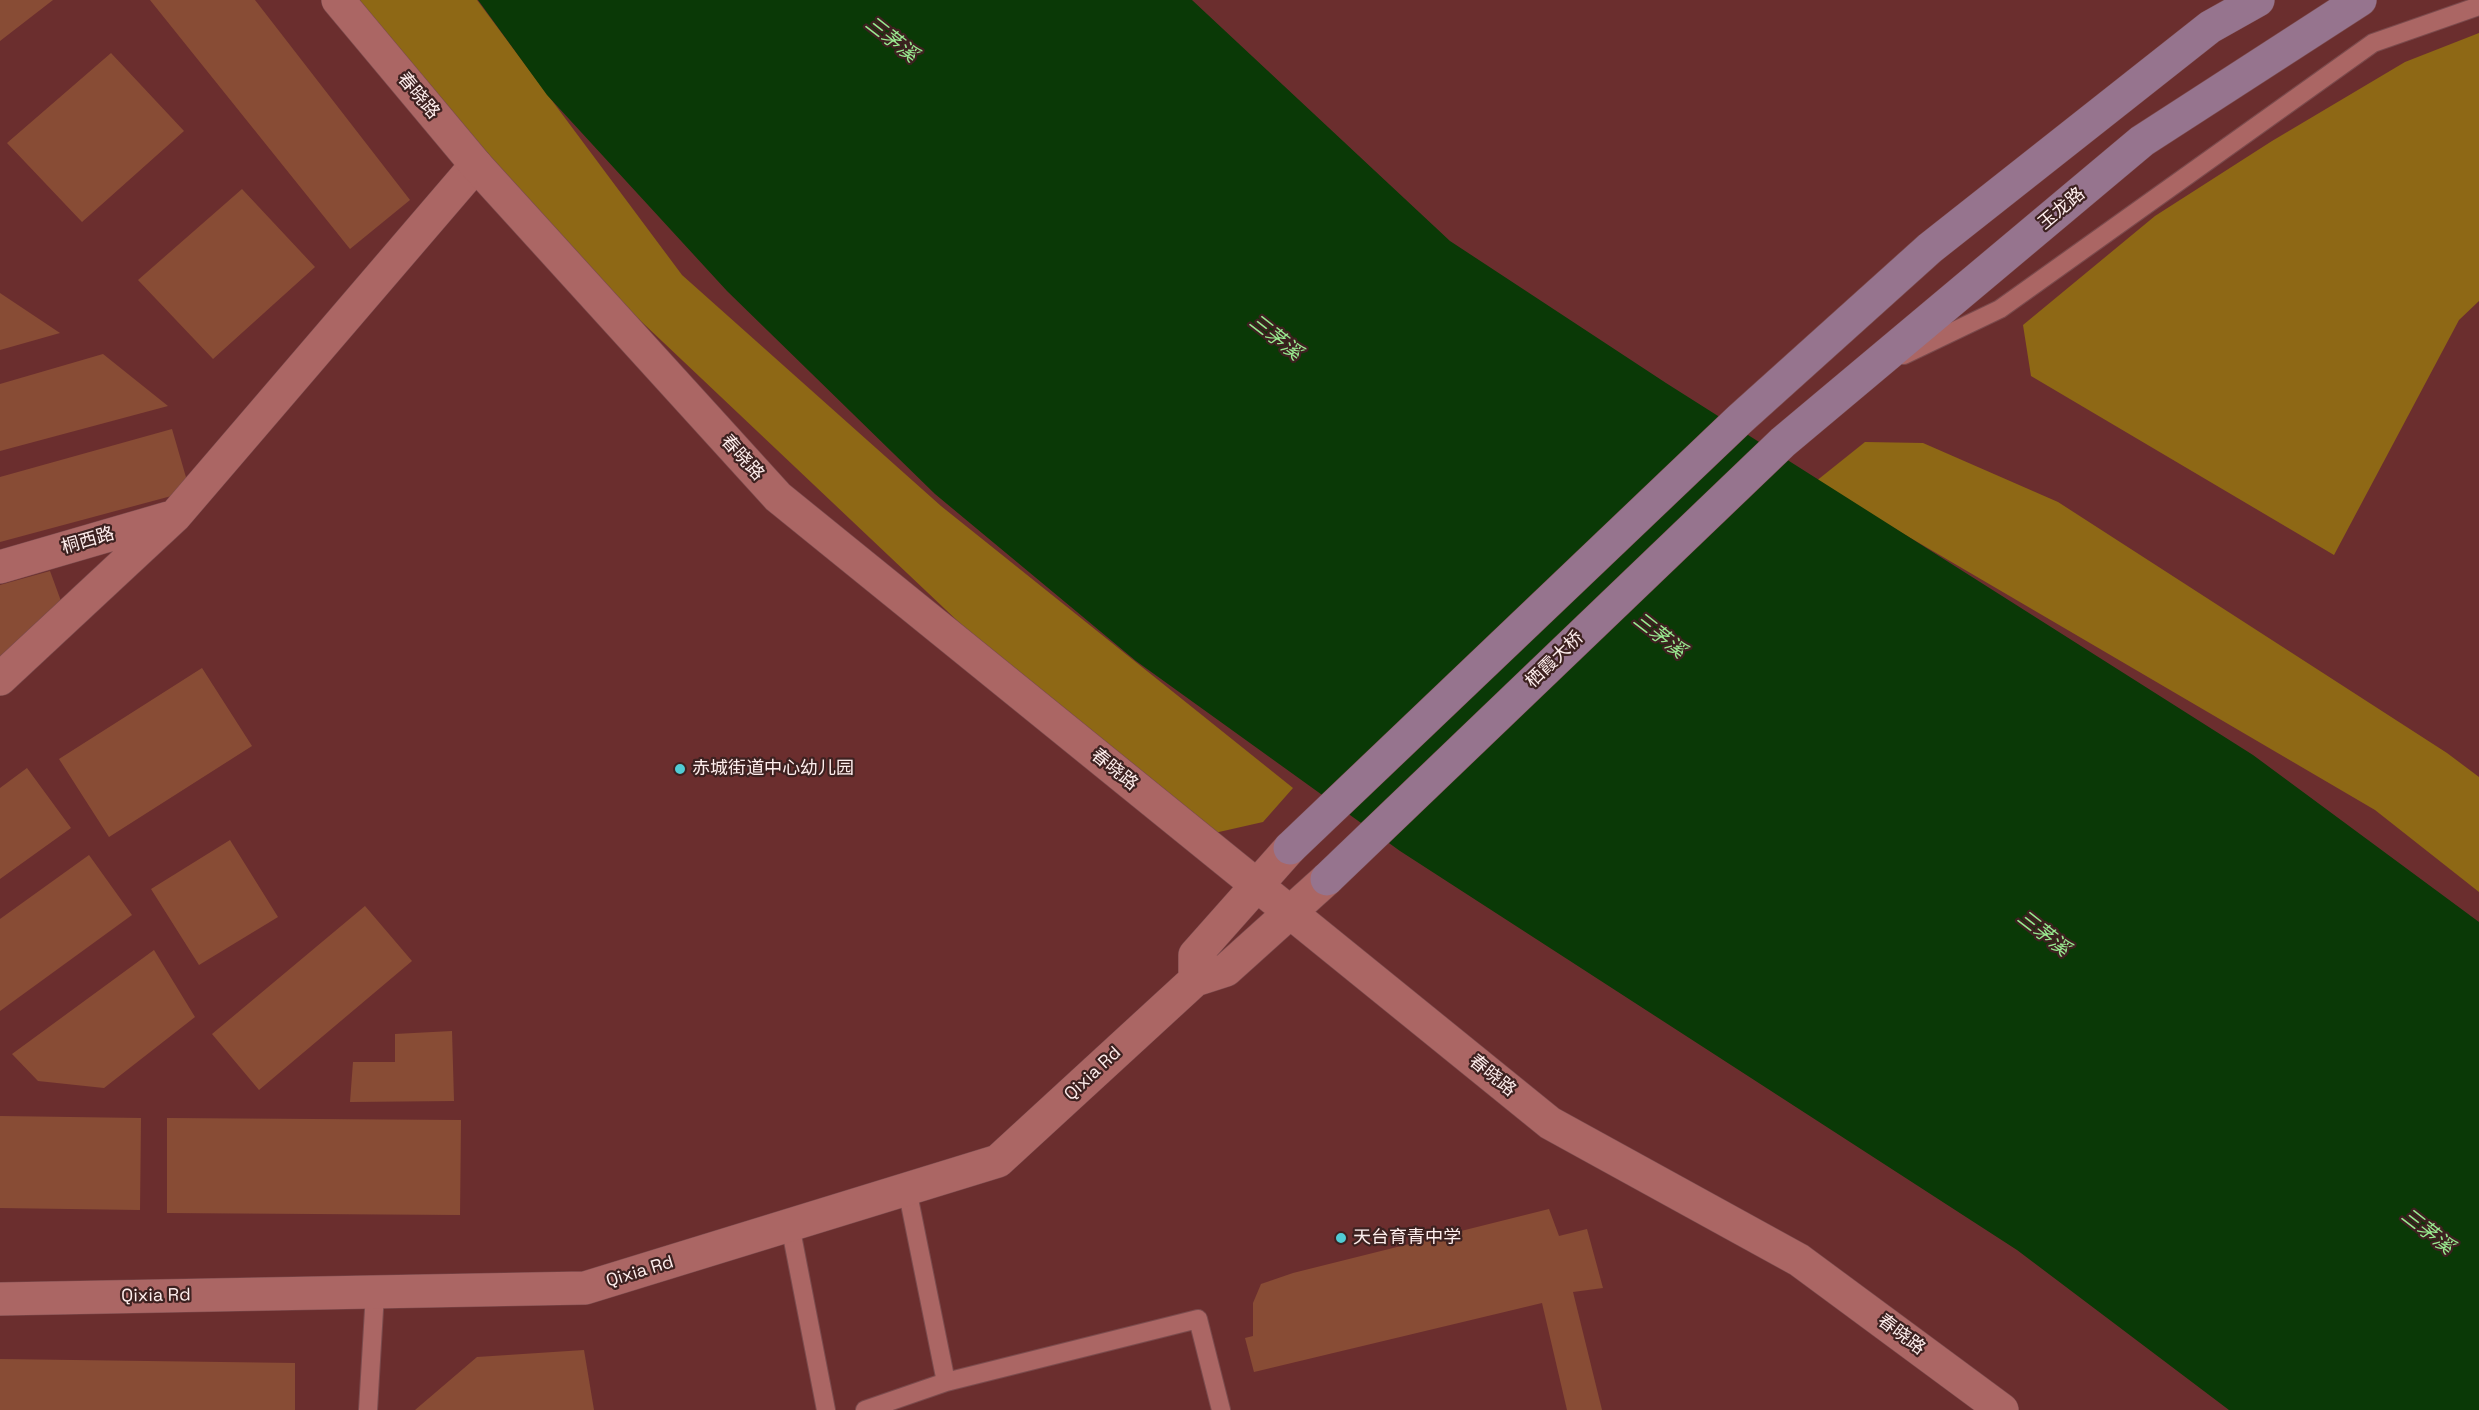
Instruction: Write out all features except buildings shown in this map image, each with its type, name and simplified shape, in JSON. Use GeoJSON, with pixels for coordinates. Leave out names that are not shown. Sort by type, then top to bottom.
{"type":"FeatureCollection","features":[{"type":"Feature","properties":{"kind":"main road"},"geometry":{"type":"LineString","coordinates":[[1290,848],[1740,418],[1930,248],[2216,14],[2258,0]]}},
{"type":"Feature","properties":{"kind":"main road","name":"玉龙路"},"geometry":{"type":"LineString","coordinates":[[1783,442],[2142,141],[2360,0]]}},
{"type":"Feature","properties":{"kind":"main road","name":"栖霞大桥"},"geometry":{"type":"LineString","coordinates":[[1327,879],[1783,442]]}},
{"type":"Feature","properties":{"kind":"street","name":"春晓路"},"geometry":{"type":"LineString","coordinates":[[338,0],[476,165],[777,498],[1550,1122],[1799,1260],[2002,1410]]}},
{"type":"Feature","properties":{"kind":"street"},"geometry":{"type":"LineString","coordinates":[[0,679],[175,516],[476,165]]}},
{"type":"Feature","properties":{"kind":"street","name":"桐西路"},"geometry":{"type":"LineString","coordinates":[[0,567],[175,516]]}},
{"type":"Feature","properties":{"kind":"street"},"geometry":{"type":"LineString","coordinates":[[1290,848],[1195,955],[1195,980],[1226,970],[1327,879]]}},
{"type":"Feature","properties":{"kind":"street","name":"Qixia Rd"},"geometry":{"type":"LineString","coordinates":[[0,1299],[585,1288],[998,1161],[1195,980]]}},
{"type":"Feature","properties":{"kind":"lane"},"geometry":{"type":"LineString","coordinates":[[1869,371],[2000,309],[2373,43],[2479,6]]}},
{"type":"Feature","properties":{"kind":"lane"},"geometry":{"type":"LineString","coordinates":[[907,1190],[946,1382]]}},
{"type":"Feature","properties":{"kind":"lane"},"geometry":{"type":"LineString","coordinates":[[790,1226],[826,1410]]}},
{"type":"Feature","properties":{"kind":"lane"},"geometry":{"type":"LineString","coordinates":[[368,1410],[375,1293]]}},
{"type":"Feature","properties":{"kind":"lane"},"geometry":{"type":"LineString","coordinates":[[864,1410],[946,1382],[1198,1319],[1221,1410]]}},
{"type":"Feature","properties":{"kind":"shaded area"},"geometry":{"type":"Polygon","coordinates":[[[338,0],[477,0],[682,275],[941,506],[1293,788],[1263,822],[1210,834],[1143,780],[964,627],[476,165],[338,0]]]}},
{"type":"Feature","properties":{"kind":"shaded area"},"geometry":{"type":"Polygon","coordinates":[[[2479,33],[2479,301],[2459,320],[2334,555],[2031,376],[2023,325],[2155,216],[2272,141],[2405,62],[2479,33]]]}},
{"type":"Feature","properties":{"kind":"shaded area"},"geometry":{"type":"Polygon","coordinates":[[[1865,442],[1923,443],[2058,502],[2447,753],[2479,777],[2479,892],[2375,810],[1815,482],[1865,442]]]}},
{"type":"Feature","properties":{"kind":"water","name":"三茅溪"},"geometry":{"type":"Polygon","coordinates":[[[478,0],[1192,0],[1450,241],[1666,383],[2253,755],[2479,922],[2479,1410],[2229,1410],[2017,1250],[1400,851],[1136,661],[935,494],[727,291],[547,95],[478,0]]]}},
{"type":"Feature","properties":{"kind":"place","name":"赤城街道中心幼儿园"},"geometry":{"type":"Point","coordinates":[680,769]}},
{"type":"Feature","properties":{"kind":"place","name":"天台育青中学"},"geometry":{"type":"Point","coordinates":[1341,1238]}}]}
